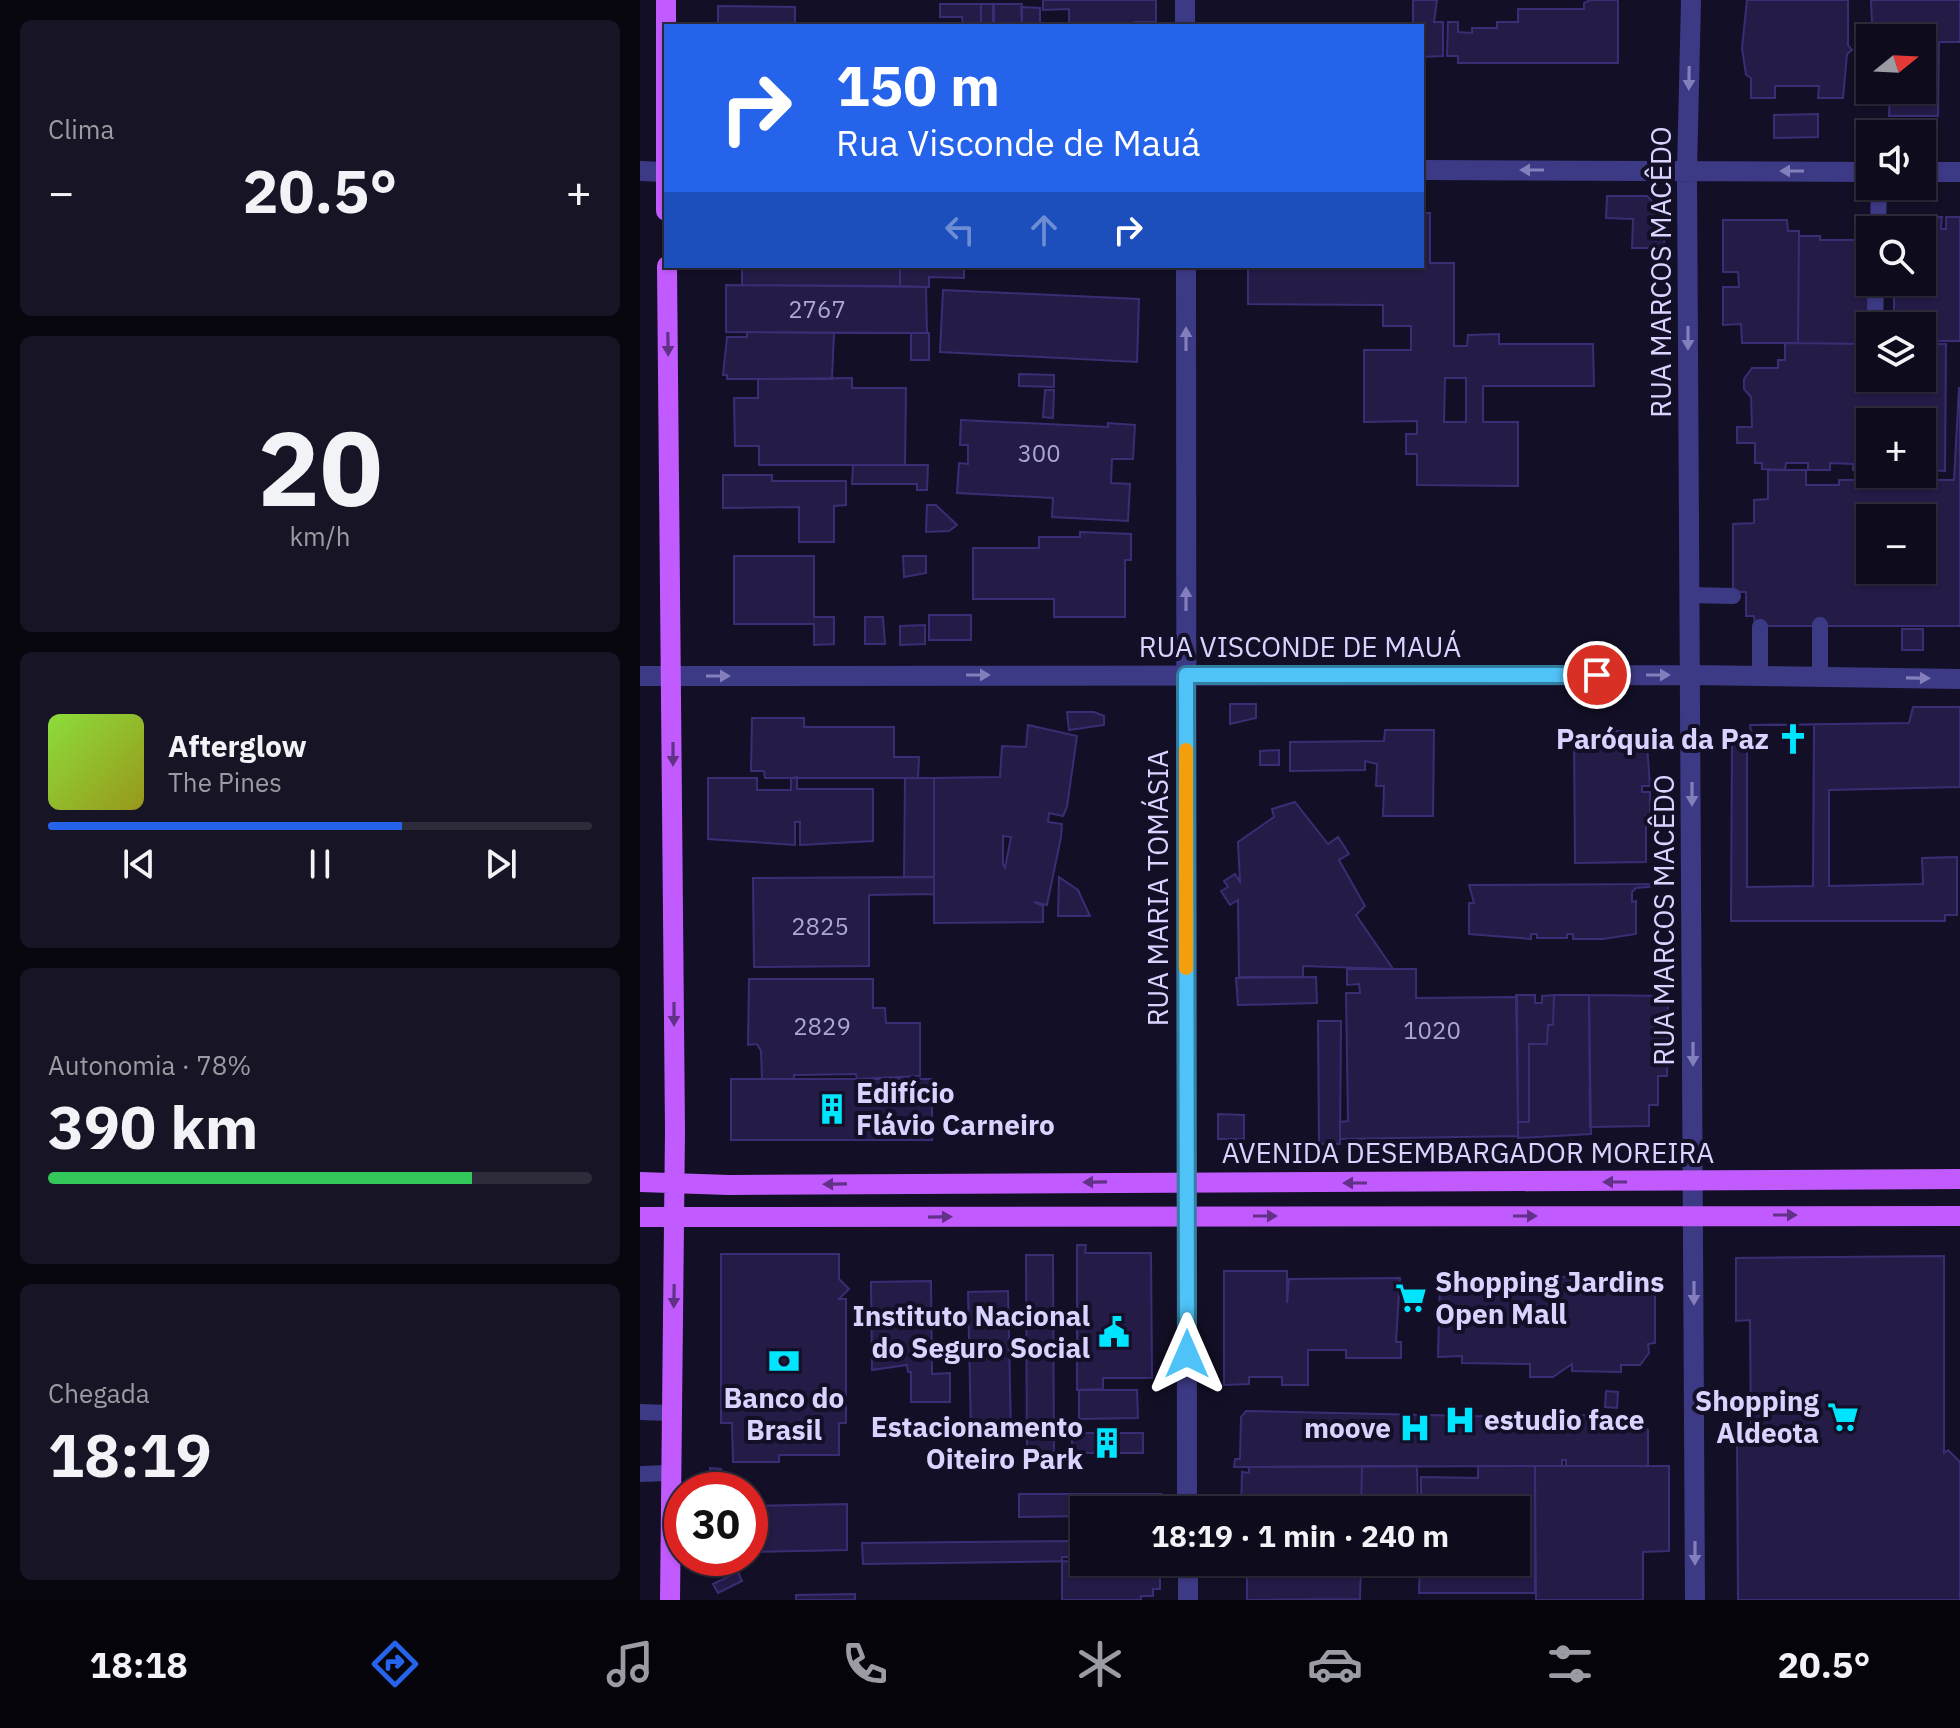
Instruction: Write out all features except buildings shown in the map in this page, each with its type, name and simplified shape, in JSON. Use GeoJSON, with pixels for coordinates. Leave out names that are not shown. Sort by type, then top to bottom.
{"type":"FeatureCollection","features":[{"type":"Feature","properties":{"kind":"main road"},"geometry":{"type":"LineString","coordinates":[[666,0],[666,24]]}},
{"type":"Feature","properties":{"kind":"main road"},"geometry":{"type":"LineString","coordinates":[[667,268],[675,1218],[670,1472]]}},
{"type":"Feature","properties":{"kind":"main road","name":"AVENIDA DESEMBARGADOR MOREIRA"},"geometry":{"type":"LineString","coordinates":[[640,1182],[1960,1179]]}},
{"type":"Feature","properties":{"kind":"main road"},"geometry":{"type":"LineString","coordinates":[[640,1217],[1960,1216]]}},
{"type":"Feature","properties":{"kind":"main road"},"geometry":{"type":"LineString","coordinates":[[670,1576],[670,1600]]}},
{"type":"Feature","properties":{"kind":"street"},"geometry":{"type":"LineString","coordinates":[[1185,0],[1185,24]]}},
{"type":"Feature","properties":{"kind":"street","name":"RUA MARCOS MACÊDO"},"geometry":{"type":"LineString","coordinates":[[1691,0],[1687,171],[1695,1600]]}},
{"type":"Feature","properties":{"kind":"street"},"geometry":{"type":"LineString","coordinates":[[1424,170],[1856,172]]}},
{"type":"Feature","properties":{"kind":"street"},"geometry":{"type":"LineString","coordinates":[[640,171],[664,172]]}},
{"type":"Feature","properties":{"kind":"street"},"geometry":{"type":"LineString","coordinates":[[1936,172],[1960,172]]}},
{"type":"Feature","properties":{"kind":"street","name":"RUA MARIA TOMÁSIA"},"geometry":{"type":"LineString","coordinates":[[1186,268],[1187,1496]]}},
{"type":"Feature","properties":{"kind":"street","name":"RUA VISCONDE DE MAUÁ"},"geometry":{"type":"LineString","coordinates":[[640,676],[1760,675],[1960,679]]}},
{"type":"Feature","properties":{"kind":"street"},"geometry":{"type":"LineString","coordinates":[[1188,1576],[1188,1600]]}},
{"type":"Feature","properties":{"kind":"lane"},"geometry":{"type":"LineString","coordinates":[[1689,595],[1733,596]]}},
{"type":"Feature","properties":{"kind":"lane"},"geometry":{"type":"LineString","coordinates":[[1820,625],[1820,676]]}},
{"type":"Feature","properties":{"kind":"lane"},"geometry":{"type":"LineString","coordinates":[[1760,627],[1760,675]]}},
{"type":"Feature","properties":{"kind":"lane"},"geometry":{"type":"LineString","coordinates":[[640,1412],[671,1413]]}},
{"type":"Feature","properties":{"kind":"lane"},"geometry":{"type":"LineString","coordinates":[[640,1474],[664,1473]]}},
{"type":"Feature","properties":{"kind":"slow traffic"},"geometry":{"type":"LineString","coordinates":[[1186,750],[1186,968]]}},
{"type":"Feature","properties":{"kind":"place","name":"Paróquia da Paz"},"geometry":{"type":"Point","coordinates":[1793,739]}},
{"type":"Feature","properties":{"kind":"place","name":"Edifício Flávio Carneiro"},"geometry":{"type":"Point","coordinates":[832,1109]}},
{"type":"Feature","properties":{"kind":"place","name":"Shopping Jardins Open Mall"},"geometry":{"type":"Point","coordinates":[1411,1298]}},
{"type":"Feature","properties":{"kind":"place","name":"Instituto Nacional do Seguro Social"},"geometry":{"type":"Point","coordinates":[1114,1332]}},
{"type":"Feature","properties":{"kind":"place","name":"Banco do Brasil"},"geometry":{"type":"Point","coordinates":[784,1361]}},
{"type":"Feature","properties":{"kind":"place","name":"Shopping Aldeota"},"geometry":{"type":"Point","coordinates":[1843,1417]}},
{"type":"Feature","properties":{"kind":"place","name":"estudio face"},"geometry":{"type":"Point","coordinates":[1460,1420]}},
{"type":"Feature","properties":{"kind":"place","name":"moove"},"geometry":{"type":"Point","coordinates":[1415,1428]}},
{"type":"Feature","properties":{"kind":"place","name":"Estacionamento Oiteiro Park"},"geometry":{"type":"Point","coordinates":[1107,1443]}},
{"type":"Feature","properties":{"kind":"route"},"geometry":{"type":"LineString","coordinates":[[1187,1354],[1186,675],[1597,675]]}}]}
